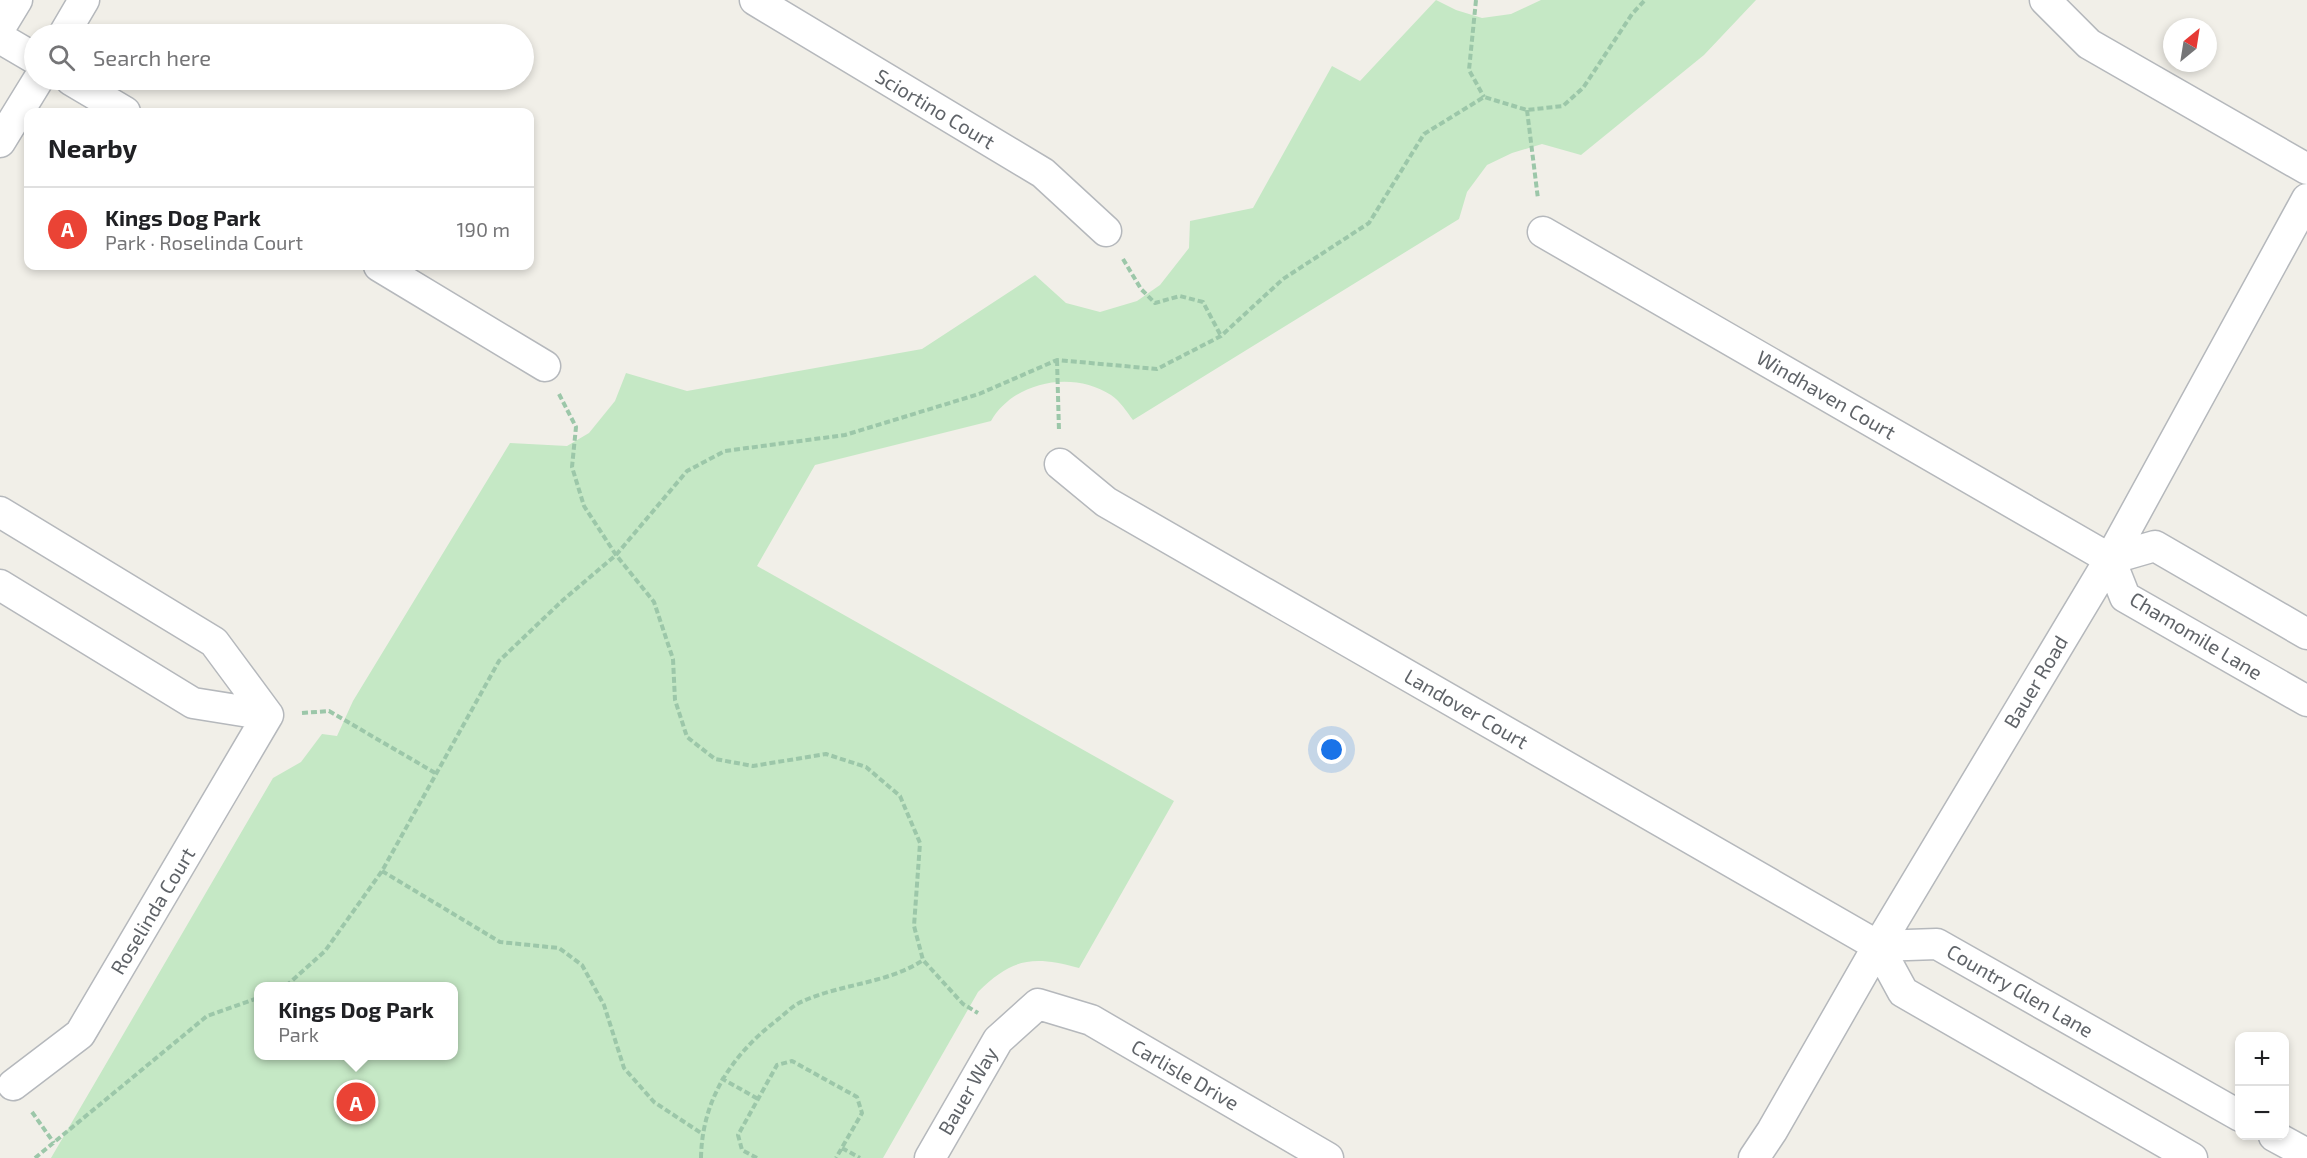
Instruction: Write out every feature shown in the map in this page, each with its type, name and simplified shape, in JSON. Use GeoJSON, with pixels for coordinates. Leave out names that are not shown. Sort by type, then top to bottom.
{"type":"FeatureCollection","features":[{"type":"Feature","properties":{"kind":"street"},"geometry":{"type":"LineString","coordinates":[[0,28],[17,0]]}},
{"type":"Feature","properties":{"kind":"street"},"geometry":{"type":"LineString","coordinates":[[70,24],[84,0]]}},
{"type":"Feature","properties":{"kind":"street","name":"Sciortino Court"},"geometry":{"type":"LineString","coordinates":[[755,0],[1043,173],[1106,231]]}},
{"type":"Feature","properties":{"kind":"street"},"geometry":{"type":"LineString","coordinates":[[2045,0],[2090,44],[2307,169]]}},
{"type":"Feature","properties":{"kind":"street"},"geometry":{"type":"LineString","coordinates":[[0,38],[24,52]]}},
{"type":"Feature","properties":{"kind":"street"},"geometry":{"type":"LineString","coordinates":[[0,142],[32,90]]}},
{"type":"Feature","properties":{"kind":"street"},"geometry":{"type":"LineString","coordinates":[[88,90],[118,108]]}},
{"type":"Feature","properties":{"kind":"street","name":"Bauer Road"},"geometry":{"type":"LineString","coordinates":[[1754,1158],[2109,559],[2307,199]]}},
{"type":"Feature","properties":{"kind":"street","name":"Windhaven Court"},"geometry":{"type":"LineString","coordinates":[[1543,231],[2109,559]]}},
{"type":"Feature","properties":{"kind":"street"},"geometry":{"type":"LineString","coordinates":[[386,270],[545,366]]}},
{"type":"Feature","properties":{"kind":"street","name":"Landover Court"},"geometry":{"type":"LineString","coordinates":[[1060,464],[1106,502],[1878,946]]}},
{"type":"Feature","properties":{"kind":"street"},"geometry":{"type":"LineString","coordinates":[[0,512],[214,642],[268,715]]}},
{"type":"Feature","properties":{"kind":"street"},"geometry":{"type":"LineString","coordinates":[[2109,559],[2155,546],[2307,634]]}},
{"type":"Feature","properties":{"kind":"street","name":"Chamomile Lane"},"geometry":{"type":"LineString","coordinates":[[2109,559],[2125,597],[2307,701]]}},
{"type":"Feature","properties":{"kind":"street"},"geometry":{"type":"LineString","coordinates":[[0,585],[193,703],[268,715]]}},
{"type":"Feature","properties":{"kind":"street","name":"Roselinda Court"},"geometry":{"type":"LineString","coordinates":[[13,1085],[80,1034],[268,715]]}},
{"type":"Feature","properties":{"kind":"street","name":"Country Glen Lane"},"geometry":{"type":"LineString","coordinates":[[1878,946],[1937,944],[2235,1113]]}},
{"type":"Feature","properties":{"kind":"street"},"geometry":{"type":"LineString","coordinates":[[1878,946],[1903,992],[2192,1158]]}},
{"type":"Feature","properties":{"kind":"street","name":"Bauer Way"},"geometry":{"type":"LineString","coordinates":[[930,1158],[998,1040],[1038,1004]]}},
{"type":"Feature","properties":{"kind":"street","name":"Carlisle Drive"},"geometry":{"type":"LineString","coordinates":[[1038,1004],[1091,1020],[1328,1158]]}},
{"type":"Feature","properties":{"kind":"street"},"geometry":{"type":"LineString","coordinates":[[2281,1140],[2307,1154]]}},
{"type":"Feature","properties":{"kind":"path"},"geometry":{"type":"LineString","coordinates":[[1476,0],[1469,70],[1484,97],[1527,110],[1563,106],[1583,88],[1632,14],[1645,0]]}},
{"type":"Feature","properties":{"kind":"path"},"geometry":{"type":"LineString","coordinates":[[291,982],[325,951],[382,871],[499,661],[563,600],[616,555],[687,471],[725,451],[845,435],[979,394],[1058,360],[1157,369],[1221,336],[1283,279],[1370,223],[1424,134],[1484,97]]}},
{"type":"Feature","properties":{"kind":"path"},"geometry":{"type":"LineString","coordinates":[[1527,110],[1543,231]]}},
{"type":"Feature","properties":{"kind":"path"},"geometry":{"type":"LineString","coordinates":[[1106,231],[1141,289],[1155,303],[1180,296],[1203,302],[1221,336]]}},
{"type":"Feature","properties":{"kind":"path"},"geometry":{"type":"LineString","coordinates":[[1058,360],[1060,464]]}},
{"type":"Feature","properties":{"kind":"path"},"geometry":{"type":"LineString","coordinates":[[545,366],[576,427],[572,467],[584,506],[616,555],[654,602],[673,659],[675,700],[687,737],[715,759],[753,766],[826,754],[866,767],[900,796],[920,843],[914,926],[923,960],[963,1004],[1007,1032]]}},
{"type":"Feature","properties":{"kind":"path"},"geometry":{"type":"LineString","coordinates":[[268,715],[329,711],[437,774]]}},
{"type":"Feature","properties":{"kind":"path"},"geometry":{"type":"LineString","coordinates":[[382,871],[500,942],[559,948],[582,964],[604,1005],[624,1068],[654,1102],[701,1133]]}},
{"type":"Feature","properties":{"kind":"path"},"geometry":{"type":"LineString","coordinates":[[701,1158],[701,1133],[721,1078],[758,1035],[798,1004],[855,984],[908,970],[923,960]]}},
{"type":"Feature","properties":{"kind":"path"},"geometry":{"type":"LineString","coordinates":[[35,1158],[207,1017],[254,999]]}},
{"type":"Feature","properties":{"kind":"path"},"geometry":{"type":"LineString","coordinates":[[757,1158],[742,1150],[738,1135],[777,1065],[792,1061],[856,1097],[861,1113],[836,1158]]}},
{"type":"Feature","properties":{"kind":"path"},"geometry":{"type":"LineString","coordinates":[[721,1078],[758,1099]]}},
{"type":"Feature","properties":{"kind":"path"},"geometry":{"type":"LineString","coordinates":[[842,1148],[860,1158]]}},
{"type":"Feature","properties":{"kind":"green space"},"geometry":{"type":"Polygon","coordinates":[[[1436,0],[1456,10],[1482,18],[1511,14],[1541,0],[1756,0],[1704,55],[1581,155],[1542,144],[1512,153],[1487,165],[1467,192],[1459,219],[1133,420],[1114,397],[1096,387],[1062,382],[1045,384],[1014,397],[1001,407],[991,421],[815,465],[757,566],[1174,801],[1079,968],[1049,962],[1025,962],[1002,972],[978,992],[883,1158],[51,1158],[273,778],[301,762],[322,734],[337,736],[353,701],[510,443],[567,446],[589,433],[615,401],[626,373],[687,391],[922,349],[1035,275],[1066,303],[1100,312],[1137,301],[1160,285],[1189,248],[1190,221],[1253,208],[1332,66],[1360,81],[1436,0]]]}},
{"type":"Feature","properties":{"kind":"place","name":"Kings Dog Park"},"geometry":{"type":"Point","coordinates":[356,1102]}}]}
